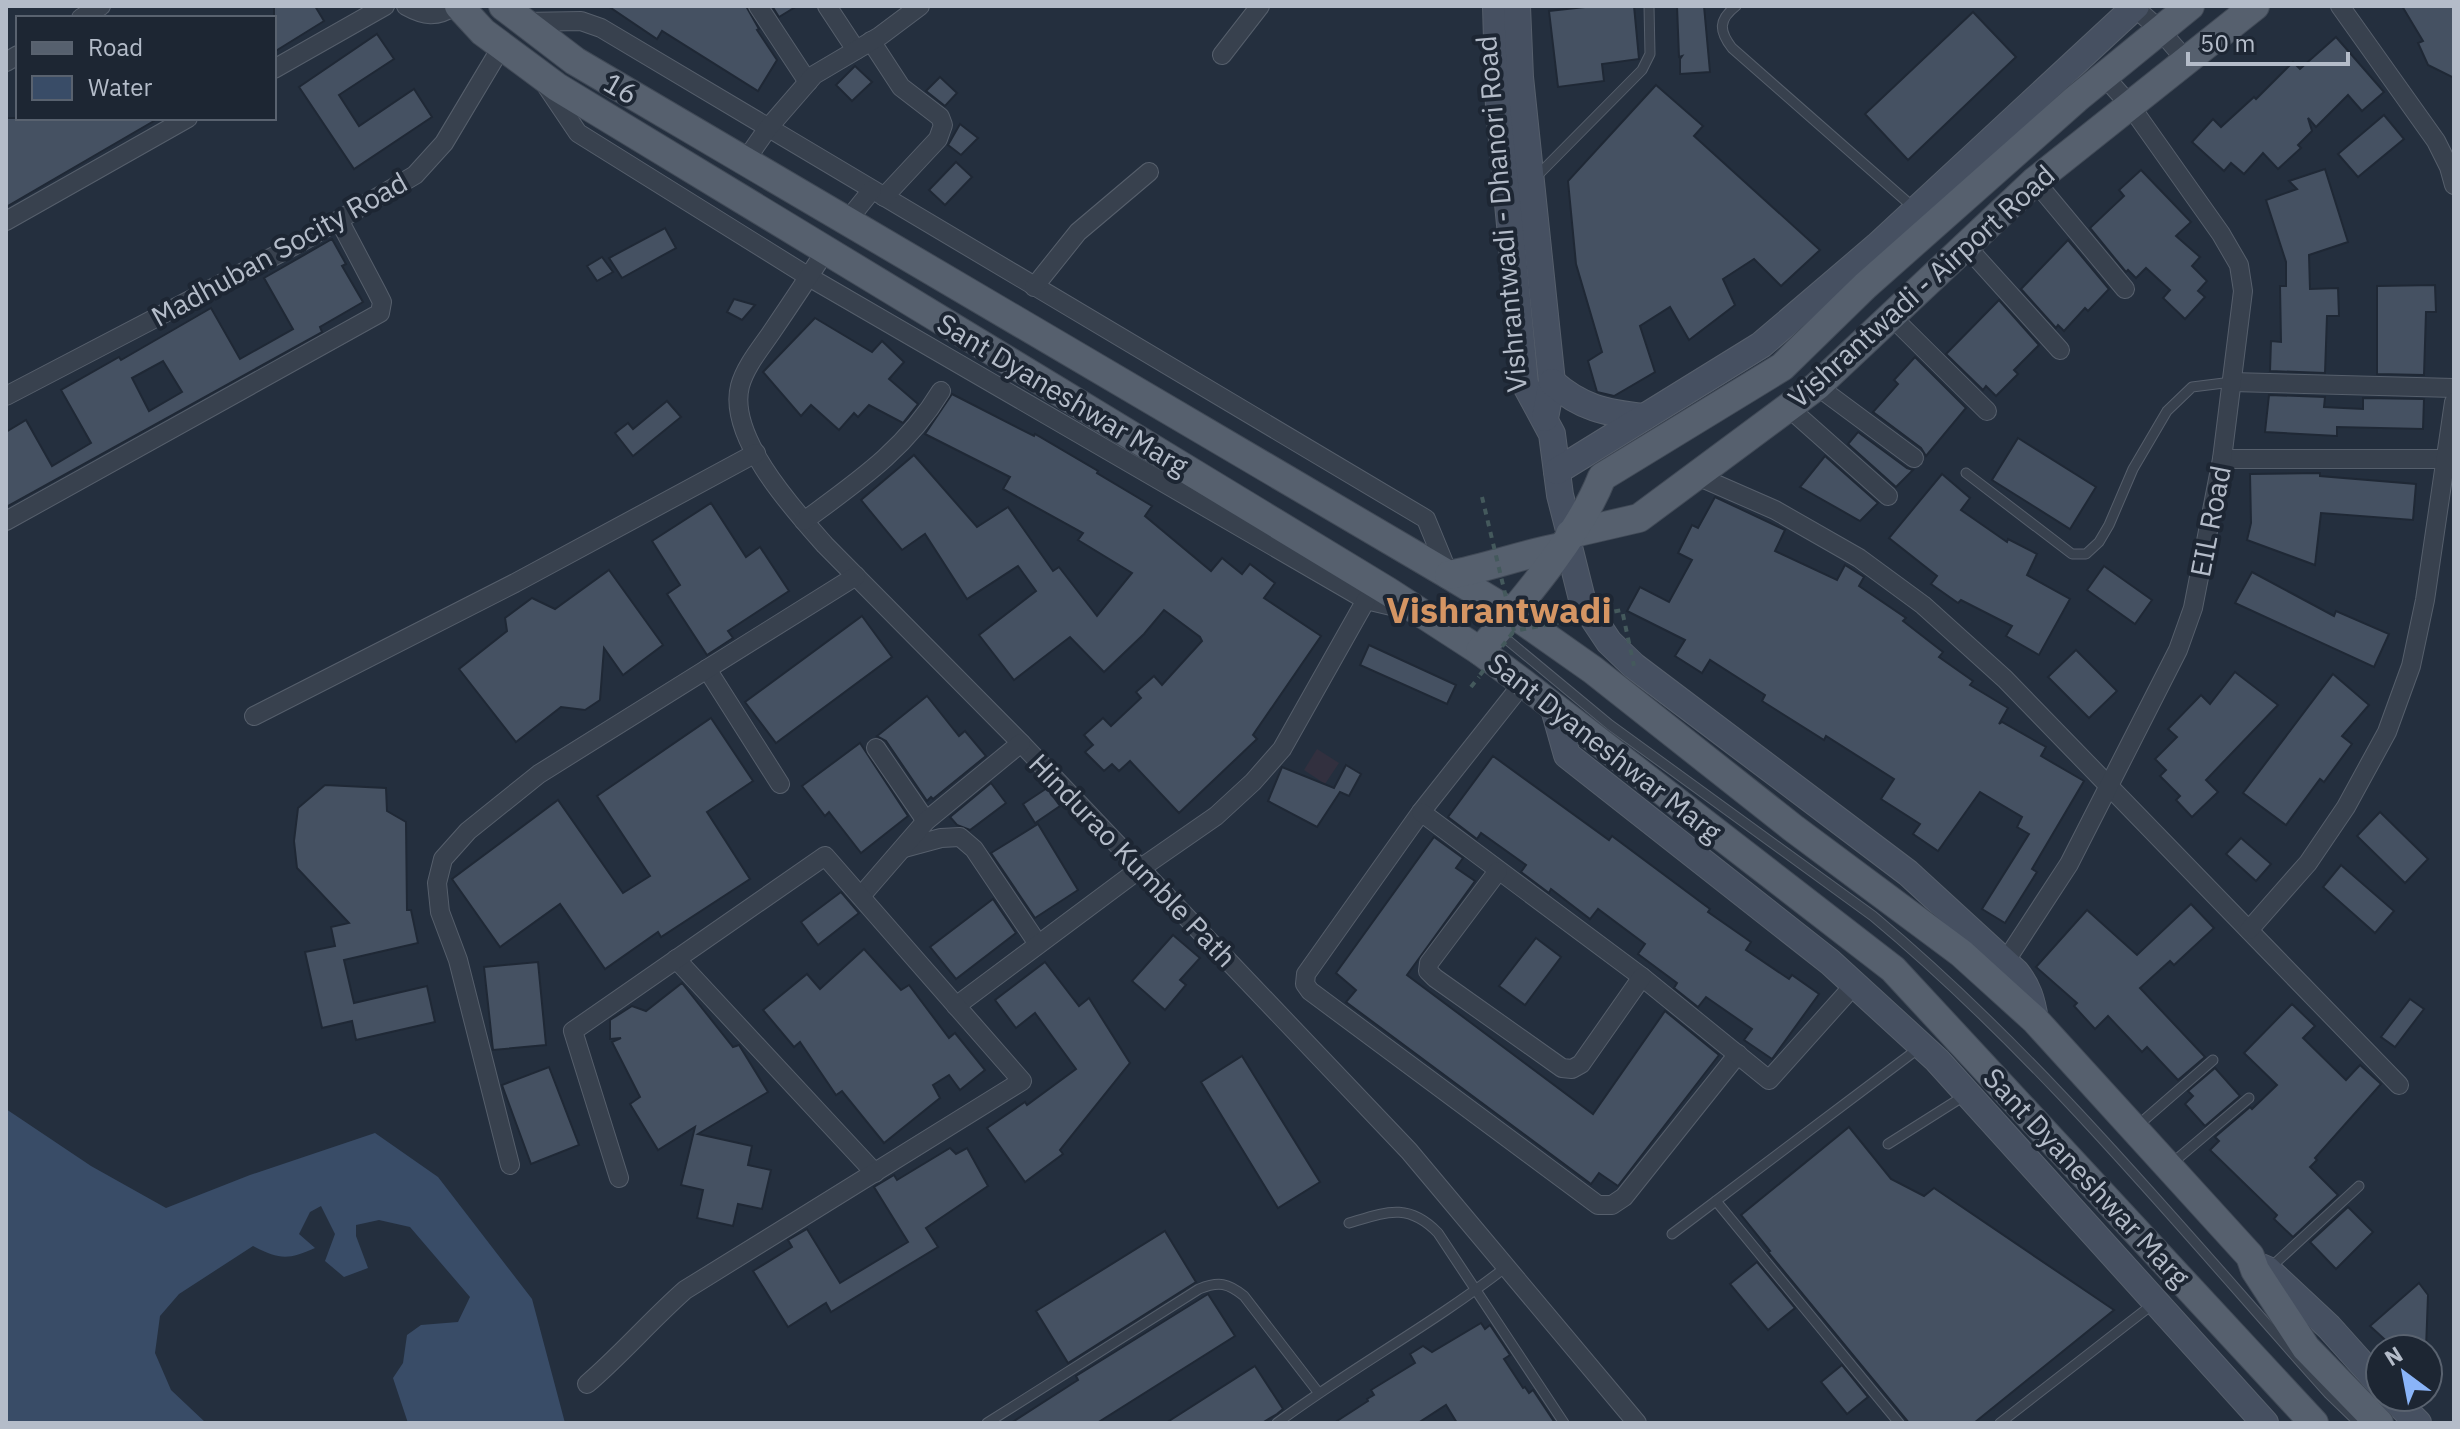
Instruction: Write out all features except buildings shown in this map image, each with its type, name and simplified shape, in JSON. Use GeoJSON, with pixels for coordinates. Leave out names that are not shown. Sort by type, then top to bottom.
{"type":"FeatureCollection","features":[{"type":"Feature","properties":{"kind":"main road","name":"Sant Dyaneshwar Marg"},"geometry":{"type":"LineString","coordinates":[[456,6],[483,32],[557,87],[1423,614],[1593,670],[1793,828],[1961,953],[2035,1020],[2262,1270],[2306,1348],[2379,1423]]}},
{"type":"Feature","properties":{"kind":"main road","name":"Vishrantwadi - Airport Road"},"geometry":{"type":"LineString","coordinates":[[1496,640],[1591,504],[1602,477],[1782,367],[1865,286],[1925,217],[2190,6]]}},
{"type":"Feature","properties":{"kind":"main road","name":"Vishrantwadi - Airport Road"},"geometry":{"type":"LineString","coordinates":[[1566,540],[1639,518],[1817,386],[2035,181],[2255,6]]}},
{"type":"Feature","properties":{"kind":"main road","name":"16"},"geometry":{"type":"LineString","coordinates":[[513,14],[575,61],[745,161]]}},
{"type":"Feature","properties":{"kind":"main road","name":"Sant Dyaneshwar Marg"},"geometry":{"type":"LineString","coordinates":[[745,161],[1449,575],[1523,683],[1893,969],[2314,1423]]}},
{"type":"Feature","properties":{"kind":"main road"},"geometry":{"type":"LineString","coordinates":[[1449,575],[1474,571],[1566,540]]}},
{"type":"Feature","properties":{"kind":"street"},"geometry":{"type":"LineString","coordinates":[[276,68],[385,6]]}},
{"type":"Feature","properties":{"kind":"street"},"geometry":{"type":"LineString","coordinates":[[406,6],[430,16],[443,14],[456,6]]}},
{"type":"Feature","properties":{"kind":"street"},"geometry":{"type":"LineString","coordinates":[[758,6],[808,82]]}},
{"type":"Feature","properties":{"kind":"street"},"geometry":{"type":"LineString","coordinates":[[827,6],[901,87],[940,117],[943,125],[938,139],[847,221]]}},
{"type":"Feature","properties":{"kind":"street"},"geometry":{"type":"LineString","coordinates":[[1222,55],[1260,6]]}},
{"type":"Feature","properties":{"kind":"street","name":"Vishrantwadi - Dhanori Road"},"geometry":{"type":"LineString","coordinates":[[1496,6],[1499,108],[1525,384],[1552,434],[1566,540],[1583,603],[1609,642],[1634,666],[1908,873],[2005,962],[2027,985],[2035,1020]]}},
{"type":"Feature","properties":{"kind":"street","name":"Vishrantwadi - Dhanori Road"},"geometry":{"type":"LineString","coordinates":[[1517,6],[1520,77],[1552,382],[1545,418]]}},
{"type":"Feature","properties":{"kind":"street"},"geometry":{"type":"LineString","coordinates":[[2340,6],[2436,141],[2454,185]]}},
{"type":"Feature","properties":{"kind":"street"},"geometry":{"type":"LineString","coordinates":[[1557,471],[1761,345],[1925,217],[2135,7],[2185,59]]}},
{"type":"Feature","properties":{"kind":"street"},"geometry":{"type":"LineString","coordinates":[[745,161],[768,128],[814,75],[863,46],[909,9]]}},
{"type":"Feature","properties":{"kind":"street"},"geometry":{"type":"LineString","coordinates":[[513,14],[586,13],[601,28],[1426,519],[1449,575]]}},
{"type":"Feature","properties":{"kind":"street","name":"Madhuban Socity Road"},"geometry":{"type":"LineString","coordinates":[[6,396],[292,247],[415,175],[444,143],[502,46]]}},
{"type":"Feature","properties":{"kind":"street"},"geometry":{"type":"LineString","coordinates":[[538,73],[578,133],[809,277],[1366,600],[1423,614]]}},
{"type":"Feature","properties":{"kind":"street","name":"EIL Road"},"geometry":{"type":"LineString","coordinates":[[2005,962],[2069,864],[2178,650],[2193,608],[2222,459],[2243,291],[2239,265],[2221,234],[2129,104],[2104,76]]}},
{"type":"Feature","properties":{"kind":"street"},"geometry":{"type":"LineString","coordinates":[[6,221],[184,120]]}},
{"type":"Feature","properties":{"kind":"street"},"geometry":{"type":"LineString","coordinates":[[1034,287],[1078,232],[1149,172]]}},
{"type":"Feature","properties":{"kind":"street"},"geometry":{"type":"LineString","coordinates":[[2035,181],[2125,289]]}},
{"type":"Feature","properties":{"kind":"street"},"geometry":{"type":"LineString","coordinates":[[6,521],[380,313],[382,302],[339,220]]}},
{"type":"Feature","properties":{"kind":"street"},"geometry":{"type":"LineString","coordinates":[[1966,246],[2060,350]]}},
{"type":"Feature","properties":{"kind":"street","name":"Hindurao Kumble Path"},"geometry":{"type":"LineString","coordinates":[[826,250],[751,363],[740,385],[738,407],[744,430],[790,505],[1409,1151],[1637,1423]]}},
{"type":"Feature","properties":{"kind":"street"},"geometry":{"type":"LineString","coordinates":[[1891,316],[1987,411]]}},
{"type":"Feature","properties":{"kind":"street"},"geometry":{"type":"LineString","coordinates":[[1552,382],[1570,399],[1606,413],[1644,417]]}},
{"type":"Feature","properties":{"kind":"street"},"geometry":{"type":"LineString","coordinates":[[2232,382],[2454,388]]}},
{"type":"Feature","properties":{"kind":"street"},"geometry":{"type":"LineString","coordinates":[[1817,386],[1914,458]]}},
{"type":"Feature","properties":{"kind":"street"},"geometry":{"type":"LineString","coordinates":[[804,521],[882,464],[925,419],[941,391]]}},
{"type":"Feature","properties":{"kind":"street"},"geometry":{"type":"LineString","coordinates":[[2249,930],[2308,863],[2346,807],[2387,732],[2411,666],[2425,600],[2450,455],[2454,402]]}},
{"type":"Feature","properties":{"kind":"street"},"geometry":{"type":"LineString","coordinates":[[1788,407],[1888,496]]}},
{"type":"Feature","properties":{"kind":"street"},"geometry":{"type":"LineString","coordinates":[[254,716],[515,583],[756,453]]}},
{"type":"Feature","properties":{"kind":"street"},"geometry":{"type":"LineString","coordinates":[[2222,459],[2450,455]]}},
{"type":"Feature","properties":{"kind":"street"},"geometry":{"type":"LineString","coordinates":[[1695,475],[1775,510],[1859,558],[1923,605],[2005,679],[2399,1085]]}},
{"type":"Feature","properties":{"kind":"street"},"geometry":{"type":"LineString","coordinates":[[510,1165],[458,960],[440,912],[437,883],[443,859],[468,831],[539,774],[856,576]]}},
{"type":"Feature","properties":{"kind":"street"},"geometry":{"type":"LineString","coordinates":[[956,1006],[1216,816],[1253,782],[1282,749],[1366,600]]}},
{"type":"Feature","properties":{"kind":"street"},"geometry":{"type":"LineString","coordinates":[[707,669],[780,784]]}},
{"type":"Feature","properties":{"kind":"street"},"geometry":{"type":"LineString","coordinates":[[1523,683],[1421,812],[1306,974],[1305,984],[1310,991],[1598,1205],[1612,1205],[1624,1197],[1738,1054]]}},
{"type":"Feature","properties":{"kind":"street"},"geometry":{"type":"LineString","coordinates":[[1554,709],[1567,755],[1855,984],[1922,1046],[2265,1423]]}},
{"type":"Feature","properties":{"kind":"street"},"geometry":{"type":"LineString","coordinates":[[861,896],[926,821],[1021,743]]}},
{"type":"Feature","properties":{"kind":"street"},"geometry":{"type":"LineString","coordinates":[[876,748],[926,821]]}},
{"type":"Feature","properties":{"kind":"street"},"geometry":{"type":"LineString","coordinates":[[1421,812],[1642,977],[1769,1080],[1855,984]]}},
{"type":"Feature","properties":{"kind":"street"},"geometry":{"type":"LineString","coordinates":[[904,848],[941,838],[960,837],[974,849],[1038,944]]}},
{"type":"Feature","properties":{"kind":"street"},"geometry":{"type":"LineString","coordinates":[[587,1384],[618,1358],[685,1290],[1022,1081],[825,856],[573,1031],[619,1178]]}},
{"type":"Feature","properties":{"kind":"street"},"geometry":{"type":"LineString","coordinates":[[1498,871],[1429,963],[1428,971],[1435,978],[1562,1068],[1572,1069],[1581,1064],[1642,977]]}},
{"type":"Feature","properties":{"kind":"street"},"geometry":{"type":"LineString","coordinates":[[676,959],[875,1173]]}},
{"type":"Feature","properties":{"kind":"street"},"geometry":{"type":"LineString","coordinates":[[2262,1270],[2329,1327],[2364,1366]]}},
{"type":"Feature","properties":{"kind":"lane"},"geometry":{"type":"LineString","coordinates":[[1531,182],[1642,70],[1650,54],[1649,6]]}},
{"type":"Feature","properties":{"kind":"lane"},"geometry":{"type":"LineString","coordinates":[[1736,6],[1725,14],[1721,25],[1723,37],[1732,48],[1925,217]]}},
{"type":"Feature","properties":{"kind":"lane"},"geometry":{"type":"LineString","coordinates":[[1966,473],[2072,554],[2086,554],[2099,542],[2109,525],[2133,469],[2167,411],[2192,387],[2232,382]]}},
{"type":"Feature","properties":{"kind":"lane"},"geometry":{"type":"LineString","coordinates":[[1496,640],[1873,916],[1932,967],[2045,1077],[2329,1394],[2359,1423]]}},
{"type":"Feature","properties":{"kind":"lane"},"geometry":{"type":"LineString","coordinates":[[1672,1234],[1922,1046]]}},
{"type":"Feature","properties":{"kind":"lane"},"geometry":{"type":"LineString","coordinates":[[2134,1130],[2213,1060]]}},
{"type":"Feature","properties":{"kind":"lane"},"geometry":{"type":"LineString","coordinates":[[1888,1144],[1967,1094]]}},
{"type":"Feature","properties":{"kind":"lane"},"geometry":{"type":"LineString","coordinates":[[2168,1168],[2249,1098]]}},
{"type":"Feature","properties":{"kind":"lane"},"geometry":{"type":"LineString","coordinates":[[2262,1270],[2359,1186]]}},
{"type":"Feature","properties":{"kind":"lane"},"geometry":{"type":"LineString","coordinates":[[1716,1201],[1899,1423]]}},
{"type":"Feature","properties":{"kind":"lane"},"geometry":{"type":"LineString","coordinates":[[1349,1223],[1381,1213],[1404,1211],[1425,1219],[1438,1233],[1564,1423]]}},
{"type":"Feature","properties":{"kind":"lane"},"geometry":{"type":"LineString","coordinates":[[1277,1423],[1318,1392],[1476,1291],[1506,1267]]}},
{"type":"Feature","properties":{"kind":"lane"},"geometry":{"type":"LineString","coordinates":[[987,1423],[1199,1289],[1216,1282],[1231,1285],[1244,1296],[1318,1392]]}},
{"type":"Feature","properties":{"kind":"lane"},"geometry":{"type":"LineString","coordinates":[[2000,1423],[2156,1302]]}},
{"type":"Feature","properties":{"kind":"path"},"geometry":{"type":"LineString","coordinates":[[1482,497],[1496,640]]}},
{"type":"Feature","properties":{"kind":"path"},"geometry":{"type":"LineString","coordinates":[[1496,640],[1622,610],[1634,666]]}},
{"type":"Feature","properties":{"kind":"shaded area"},"geometry":{"type":"Polygon","coordinates":[[[1317,749],[1339,763],[1325,784],[1304,770],[1317,749]]]}},
{"type":"Feature","properties":{"kind":"water"},"geometry":{"type":"Polygon","coordinates":[[[6,1109],[91,1166],[166,1208],[250,1175],[375,1133],[438,1177],[532,1299],[565,1423],[408,1423],[393,1378],[403,1363],[407,1335],[421,1325],[458,1322],[470,1297],[410,1227],[379,1220],[356,1225],[356,1236],[368,1268],[344,1277],[325,1261],[335,1234],[321,1206],[310,1212],[299,1234],[315,1248],[284,1257],[253,1246],[179,1294],[160,1316],[155,1353],[171,1390],[206,1423],[6,1423],[6,1109]]]}},
{"type":"Feature","properties":{"kind":"district","name":"Vishrantwadi"},"geometry":{"type":"Point","coordinates":[1499,609]}}]}
